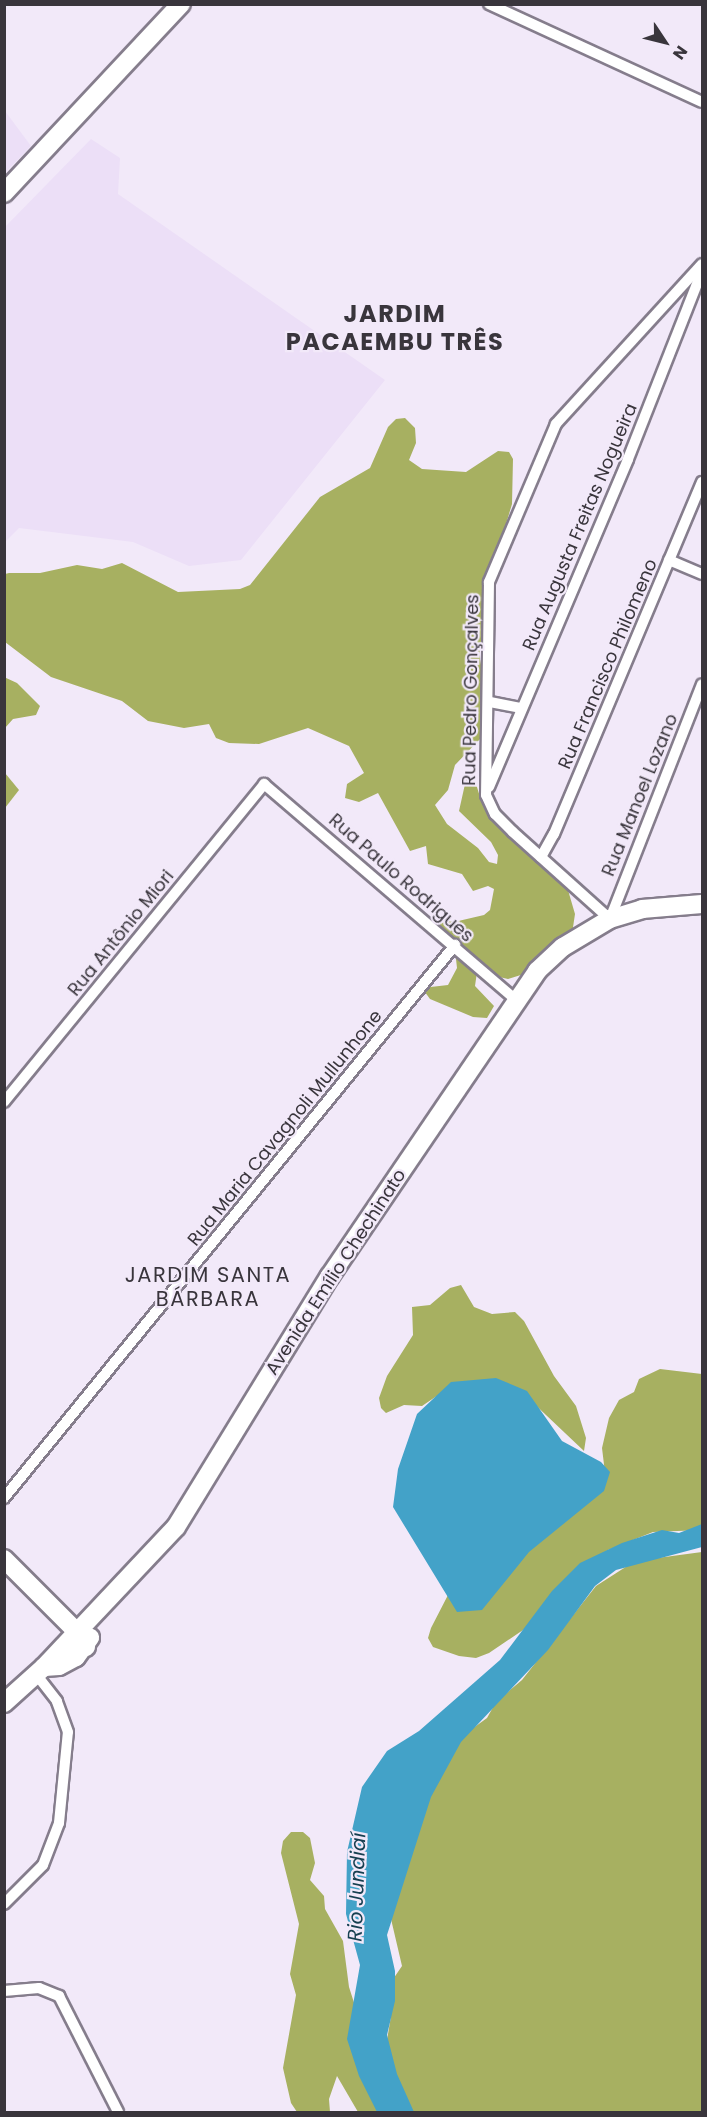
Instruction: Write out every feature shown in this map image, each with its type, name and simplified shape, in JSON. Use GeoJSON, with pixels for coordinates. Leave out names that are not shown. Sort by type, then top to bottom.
{"type":"FeatureCollection","features":[{"type":"Feature","properties":{"kind":"main road"},"geometry":{"type":"LineString","coordinates":[[4,193],[181,4]]}},
{"type":"Feature","properties":{"kind":"main road","name":"Avenida Emílio Chechinato"},"geometry":{"type":"LineString","coordinates":[[40,1671],[67,1662],[97,1612],[176,1527],[305,1315],[537,970],[562,947],[610,919],[652,907],[702,904]]}},
{"type":"Feature","properties":{"kind":"main road"},"geometry":{"type":"LineString","coordinates":[[5,1559],[82,1640]]}},
{"type":"Feature","properties":{"kind":"main road"},"geometry":{"type":"LineString","coordinates":[[4,1576],[26,1580]]}},
{"type":"Feature","properties":{"kind":"main road"},"geometry":{"type":"LineString","coordinates":[[4,1703],[40,1671]]}},
{"type":"Feature","properties":{"kind":"street"},"geometry":{"type":"LineString","coordinates":[[489,4],[702,102]]}},
{"type":"Feature","properties":{"kind":"street","name":"Rua Pedro Gonçalves"},"geometry":{"type":"LineString","coordinates":[[610,919],[495,814],[486,795],[490,702],[489,582],[556,424],[702,264]]}},
{"type":"Feature","properties":{"kind":"street","name":"Rua Augusta Freitas Nogueira"},"geometry":{"type":"LineString","coordinates":[[486,795],[628,459],[702,272]]}},
{"type":"Feature","properties":{"kind":"street","name":"Rua Francisco Philomeno"},"geometry":{"type":"LineString","coordinates":[[541,857],[554,834],[702,482]]}},
{"type":"Feature","properties":{"kind":"street"},"geometry":{"type":"LineString","coordinates":[[669,560],[702,574]]}},
{"type":"Feature","properties":{"kind":"street","name":"Rua Manoel Lozano"},"geometry":{"type":"LineString","coordinates":[[610,919],[702,684]]}},
{"type":"Feature","properties":{"kind":"street"},"geometry":{"type":"LineString","coordinates":[[490,702],[521,708]]}},
{"type":"Feature","properties":{"kind":"street","name":"Rua Paulo Rodrigues"},"geometry":{"type":"LineString","coordinates":[[264,784],[455,945],[516,1000]]}},
{"type":"Feature","properties":{"kind":"street","name":"Rua Antônio Miori"},"geometry":{"type":"LineString","coordinates":[[4,1102],[264,784]]}},
{"type":"Feature","properties":{"kind":"street","name":"Rua Maria Cavagnoli Mullunhone"},"geometry":{"type":"LineString","coordinates":[[4,1498],[455,945]]}},
{"type":"Feature","properties":{"kind":"street"},"geometry":{"type":"LineString","coordinates":[[4,1904],[43,1865],[59,1823],[68,1732],[57,1701],[40,1671]]}},
{"type":"Feature","properties":{"kind":"street"},"geometry":{"type":"LineString","coordinates":[[4,1991],[39,1988],[58,1995],[118,2112]]}},
{"type":"Feature","properties":{"kind":"shaded area"},"geometry":{"type":"Polygon","coordinates":[[[5,111],[31,146],[4,173],[5,111]]]}},
{"type":"Feature","properties":{"kind":"shaded area"},"geometry":{"type":"Polygon","coordinates":[[[91,139],[120,158],[118,194],[385,380],[241,560],[189,566],[133,542],[19,528],[5,542],[5,227],[91,139]]]}},
{"type":"Feature","properties":{"kind":"green space"},"geometry":{"type":"Polygon","coordinates":[[[405,418],[415,428],[416,443],[409,460],[422,469],[466,472],[498,451],[509,452],[513,459],[512,504],[493,567],[487,626],[479,654],[486,691],[481,738],[455,765],[448,790],[435,805],[447,824],[478,848],[489,862],[497,864],[498,855],[491,842],[459,811],[467,775],[473,774],[480,797],[501,826],[563,873],[575,914],[572,934],[524,974],[508,979],[477,972],[475,986],[494,1006],[487,1018],[473,1017],[430,999],[422,988],[448,985],[457,968],[455,950],[435,918],[454,922],[484,915],[490,910],[494,889],[488,886],[473,891],[462,874],[428,864],[426,846],[410,851],[378,793],[359,802],[345,798],[347,784],[364,773],[349,746],[308,728],[259,744],[229,743],[216,738],[209,724],[184,728],[148,721],[122,701],[51,677],[5,642],[5,574],[9,573],[40,573],[77,565],[102,569],[122,563],[178,592],[240,589],[250,585],[320,497],[370,468],[388,427],[396,419],[405,418]]]}},
{"type":"Feature","properties":{"kind":"green space"},"geometry":{"type":"Polygon","coordinates":[[[4,677],[17,683],[40,706],[36,715],[13,719],[5,728],[4,677]]]}},
{"type":"Feature","properties":{"kind":"green space"},"geometry":{"type":"Polygon","coordinates":[[[5,773],[19,790],[5,808],[5,773]]]}},
{"type":"Feature","properties":{"kind":"green space"},"geometry":{"type":"Polygon","coordinates":[[[461,1285],[474,1307],[492,1314],[515,1312],[524,1321],[554,1376],[576,1406],[586,1438],[584,1451],[527,1397],[453,1385],[422,1406],[404,1405],[386,1413],[381,1408],[379,1398],[387,1376],[413,1335],[412,1307],[430,1305],[450,1288],[461,1285]]]}},
{"type":"Feature","properties":{"kind":"green space"},"geometry":{"type":"Polygon","coordinates":[[[660,1369],[702,1374],[702,1530],[653,1532],[608,1550],[580,1571],[523,1630],[489,1653],[476,1658],[459,1656],[433,1647],[428,1638],[448,1595],[606,1481],[602,1448],[609,1418],[619,1400],[634,1392],[639,1379],[660,1369]]]}},
{"type":"Feature","properties":{"kind":"green space"},"geometry":{"type":"Polygon","coordinates":[[[702,1552],[702,2112],[410,2112],[397,2091],[387,2040],[391,2016],[387,1988],[402,1966],[391,1919],[420,1795],[465,1734],[487,1718],[496,1702],[522,1680],[596,1586],[635,1561],[702,1552]]]}},
{"type":"Feature","properties":{"kind":"green space"},"geometry":{"type":"Polygon","coordinates":[[[291,1832],[303,1832],[310,1838],[315,1863],[310,1880],[324,1896],[325,1909],[343,1941],[349,1987],[389,2112],[358,2112],[337,2076],[329,2099],[330,2112],[297,2112],[291,2103],[283,2068],[296,1995],[290,1974],[299,1924],[281,1853],[283,1841],[291,1832]]]}},
{"type":"Feature","properties":{"kind":"water"},"geometry":{"type":"Polygon","coordinates":[[[496,1378],[527,1391],[562,1441],[601,1462],[610,1472],[604,1491],[529,1552],[482,1610],[457,1612],[393,1507],[398,1469],[417,1414],[451,1382],[496,1378]]]}},
{"type":"Feature","properties":{"kind":"water","name":"Rio Jundiaí"},"geometry":{"type":"Polygon","coordinates":[[[702,1524],[702,1547],[616,1570],[595,1586],[548,1650],[461,1742],[431,1797],[387,1935],[395,1971],[395,2001],[387,2035],[397,2074],[414,2112],[377,2112],[359,2076],[347,2039],[360,1965],[346,1914],[347,1852],[362,1787],[387,1751],[419,1731],[500,1660],[552,1591],[580,1563],[622,1543],[662,1530],[679,1533],[702,1524]]]}},
{"type":"Feature","properties":{"kind":"district","name":"JARDIM PACAEMBU TRÊS"},"geometry":{"type":"Point","coordinates":[395,328]}},
{"type":"Feature","properties":{"kind":"district","name":"JARDIM SANTA BÁRBARA"},"geometry":{"type":"Point","coordinates":[208,1287]}}]}
